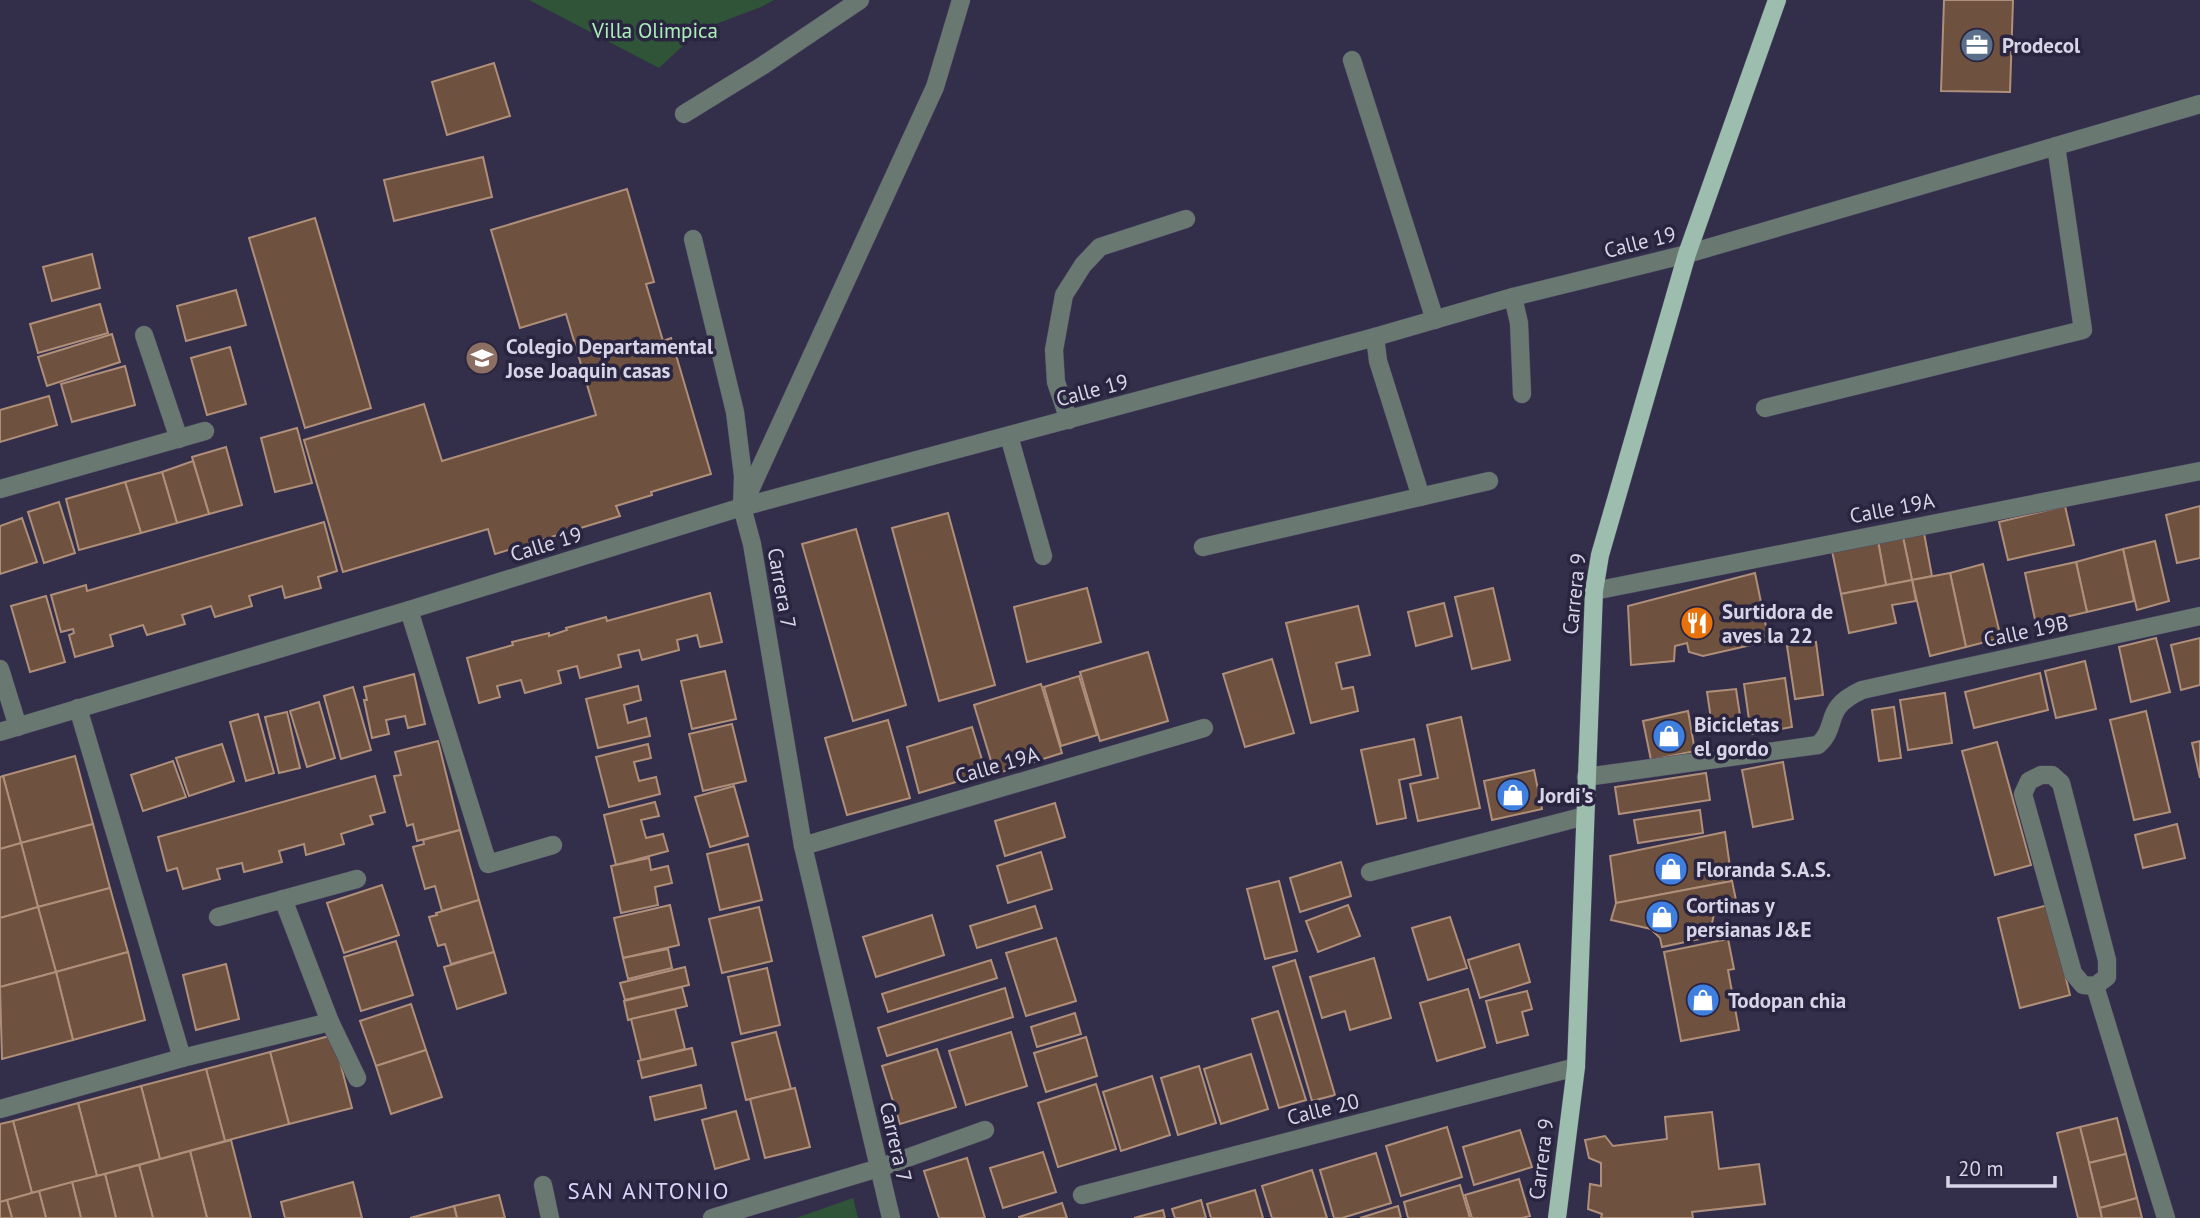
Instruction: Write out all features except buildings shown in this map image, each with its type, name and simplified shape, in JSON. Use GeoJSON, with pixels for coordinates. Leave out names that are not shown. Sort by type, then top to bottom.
{"type":"FeatureCollection","features":[{"type":"Feature","properties":{"kind":"main road","name":"Carrera 9"},"geometry":{"type":"LineString","coordinates":[[1557,1218],[1576,1068],[1594,591],[1600,555],[1686,254],[1777,0]]}},
{"type":"Feature","properties":{"kind":"street"},"geometry":{"type":"LineString","coordinates":[[684,114],[762,66],[860,0]]}},
{"type":"Feature","properties":{"kind":"street"},"geometry":{"type":"LineString","coordinates":[[742,507],[935,87],[961,0]]}},
{"type":"Feature","properties":{"kind":"street"},"geometry":{"type":"LineString","coordinates":[[1352,60],[1435,320]]}},
{"type":"Feature","properties":{"kind":"street","name":"Calle 19"},"geometry":{"type":"LineString","coordinates":[[0,732],[742,507],[1375,337],[1513,297],[1686,254],[2200,104]]}},
{"type":"Feature","properties":{"kind":"street"},"geometry":{"type":"LineString","coordinates":[[1765,408],[2083,330],[2056,146]]}},
{"type":"Feature","properties":{"kind":"street"},"geometry":{"type":"LineString","coordinates":[[1069,420],[1056,382],[1054,349],[1064,295],[1083,265],[1100,247],[1186,219]]}},
{"type":"Feature","properties":{"kind":"street","name":"Carrera 7"},"geometry":{"type":"LineString","coordinates":[[693,239],[735,412],[743,476],[742,507],[752,544],[803,846],[891,1218]]}},
{"type":"Feature","properties":{"kind":"street"},"geometry":{"type":"LineString","coordinates":[[1513,297],[1519,323],[1522,394]]}},
{"type":"Feature","properties":{"kind":"street"},"geometry":{"type":"LineString","coordinates":[[145,335],[178,439]]}},
{"type":"Feature","properties":{"kind":"street"},"geometry":{"type":"LineString","coordinates":[[1375,337],[1378,361],[1421,497]]}},
{"type":"Feature","properties":{"kind":"street"},"geometry":{"type":"LineString","coordinates":[[0,489],[205,431]]}},
{"type":"Feature","properties":{"kind":"street"},"geometry":{"type":"LineString","coordinates":[[1009,436],[1043,556]]}},
{"type":"Feature","properties":{"kind":"street","name":"Calle 19A"},"geometry":{"type":"LineString","coordinates":[[1594,591],[2200,471]]}},
{"type":"Feature","properties":{"kind":"street"},"geometry":{"type":"LineString","coordinates":[[1203,547],[1489,481]]}},
{"type":"Feature","properties":{"kind":"street"},"geometry":{"type":"LineString","coordinates":[[409,610],[488,864],[553,845]]}},
{"type":"Feature","properties":{"kind":"street","name":"Calle 19B"},"geometry":{"type":"LineString","coordinates":[[1586,777],[1818,745],[1823,741],[1836,707],[1848,696],[1862,690],[2200,616]]}},
{"type":"Feature","properties":{"kind":"street"},"geometry":{"type":"LineString","coordinates":[[0,668],[19,727]]}},
{"type":"Feature","properties":{"kind":"street"},"geometry":{"type":"LineString","coordinates":[[78,708],[182,1058]]}},
{"type":"Feature","properties":{"kind":"street","name":"Calle 19A"},"geometry":{"type":"LineString","coordinates":[[803,846],[1204,728]]}},
{"type":"Feature","properties":{"kind":"street"},"geometry":{"type":"LineString","coordinates":[[2041,775],[2052,775],[2062,783],[2107,960],[2107,977],[2095,986],[2083,985],[2073,973],[2023,794],[2029,781],[2041,775]]}},
{"type":"Feature","properties":{"kind":"street"},"geometry":{"type":"LineString","coordinates":[[1370,872],[1585,816]]}},
{"type":"Feature","properties":{"kind":"street"},"geometry":{"type":"LineString","coordinates":[[218,917],[357,879]]}},
{"type":"Feature","properties":{"kind":"street"},"geometry":{"type":"LineString","coordinates":[[283,899],[330,1021],[357,1078]]}},
{"type":"Feature","properties":{"kind":"street"},"geometry":{"type":"LineString","coordinates":[[2095,986],[2166,1218]]}},
{"type":"Feature","properties":{"kind":"street"},"geometry":{"type":"LineString","coordinates":[[0,1109],[182,1058],[330,1021]]}},
{"type":"Feature","properties":{"kind":"street","name":"Calle 20"},"geometry":{"type":"LineString","coordinates":[[1082,1195],[1576,1068]]}},
{"type":"Feature","properties":{"kind":"street"},"geometry":{"type":"LineString","coordinates":[[712,1218],[879,1168],[985,1130]]}},
{"type":"Feature","properties":{"kind":"street"},"geometry":{"type":"LineString","coordinates":[[543,1185],[550,1218]]}},
{"type":"Feature","properties":{"kind":"green space","name":"Villa Olimpica"},"geometry":{"type":"Polygon","coordinates":[[[529,0],[774,0],[700,30],[659,68],[529,0]]]}},
{"type":"Feature","properties":{"kind":"green space"},"geometry":{"type":"Polygon","coordinates":[[[853,1198],[858,1218],[796,1218],[853,1198]]]}},
{"type":"Feature","properties":{"kind":"place","name":"Prodecol"},"geometry":{"type":"Point","coordinates":[1977,45]}},
{"type":"Feature","properties":{"kind":"place","name":"Colegio Departamental Jose Joaquin casas"},"geometry":{"type":"Point","coordinates":[482,358]}},
{"type":"Feature","properties":{"kind":"place","name":"Surtidora de aves la 22"},"geometry":{"type":"Point","coordinates":[1697,623]}},
{"type":"Feature","properties":{"kind":"place","name":"Bicicletas el gordo"},"geometry":{"type":"Point","coordinates":[1669,736]}},
{"type":"Feature","properties":{"kind":"place","name":"Jordi's"},"geometry":{"type":"Point","coordinates":[1513,795]}},
{"type":"Feature","properties":{"kind":"place","name":"Floranda S.A.S."},"geometry":{"type":"Point","coordinates":[1671,869]}},
{"type":"Feature","properties":{"kind":"place","name":"Cortinas y persianas J&E"},"geometry":{"type":"Point","coordinates":[1662,917]}},
{"type":"Feature","properties":{"kind":"place","name":"Todopan chia"},"geometry":{"type":"Point","coordinates":[1703,1000]}},
{"type":"Feature","properties":{"kind":"district","name":"SAN ANTONIO"},"geometry":{"type":"Point","coordinates":[649,1190]}}]}
